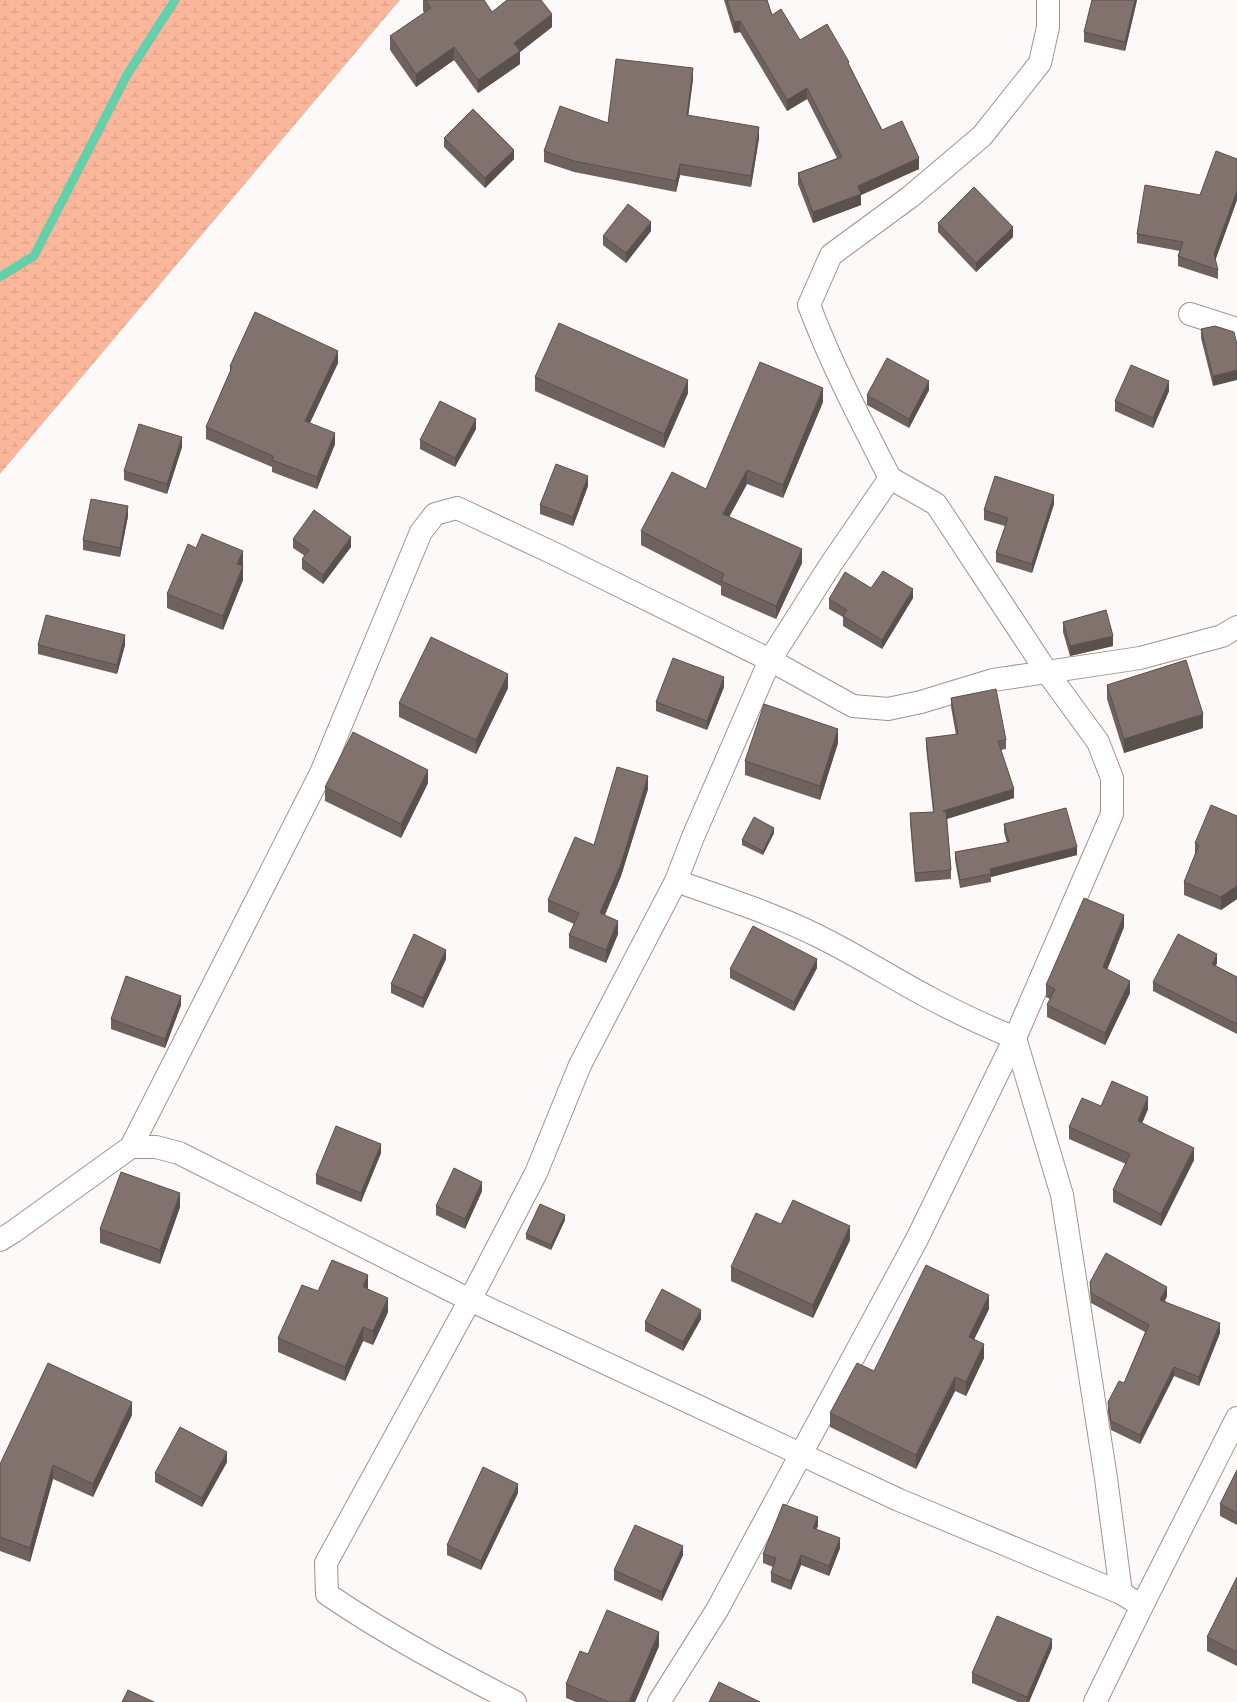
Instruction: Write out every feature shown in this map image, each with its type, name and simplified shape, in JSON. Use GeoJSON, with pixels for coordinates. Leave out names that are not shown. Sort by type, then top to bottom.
{"type":"FeatureCollection","features":[{"type":"Feature","properties":{"kind":"street"},"geometry":{"type":"LineString","coordinates":[[660,1702],[717,1610],[917,1239],[1015,1038],[1112,814],[1112,778],[1098,742],[1047,672],[936,504],[890,478],[840,379],[808,305],[831,255],[910,196],[982,136],[1040,63],[1048,27],[1048,0]]}},
{"type":"Feature","properties":{"kind":"street"},"geometry":{"type":"LineString","coordinates":[[1190,314],[1237,329]]}},
{"type":"Feature","properties":{"kind":"street"},"geometry":{"type":"LineString","coordinates":[[515,1702],[436,1661],[358,1615],[328,1594],[326,1563],[470,1300],[536,1173],[580,1065],[676,881],[693,837],[770,660],[831,564],[890,478]]}},
{"type":"Feature","properties":{"kind":"street"},"geometry":{"type":"LineString","coordinates":[[0,1240],[131,1146],[321,773],[421,532],[436,514],[457,508],[553,553],[770,660],[853,706],[888,710],[922,702],[993,680],[1140,658],[1222,636],[1237,627]]}},
{"type":"Feature","properties":{"kind":"street"},"geometry":{"type":"LineString","coordinates":[[676,881],[759,909],[817,935],[862,958],[929,998],[973,1020],[1015,1038]]}},
{"type":"Feature","properties":{"kind":"street"},"geometry":{"type":"LineString","coordinates":[[1015,1038],[1062,1195],[1105,1470],[1122,1594]]}},
{"type":"Feature","properties":{"kind":"street"},"geometry":{"type":"LineString","coordinates":[[131,1146],[156,1147],[179,1153],[470,1300],[899,1500],[1122,1594],[1142,1606]]}},
{"type":"Feature","properties":{"kind":"street"},"geometry":{"type":"LineString","coordinates":[[1095,1702],[1237,1418]]}},
{"type":"Feature","properties":{"kind":"green space"},"geometry":{"type":"Polygon","coordinates":[[[0,0],[400,0],[0,474],[0,0]]]}},
{"type":"Feature","properties":{"kind":"building"},"geometry":{"type":"Polygon","coordinates":[[[425,0],[484,0],[492,12],[507,0],[541,0],[552,14],[514,43],[520,51],[478,80],[454,47],[416,74],[390,36],[431,8],[425,0]]]}},
{"type":"Feature","properties":{"kind":"building"},"geometry":{"type":"Polygon","coordinates":[[[727,0],[767,0],[772,15],[781,9],[800,40],[827,24],[849,62],[848,63],[882,130],[902,121],[919,158],[858,186],[861,194],[813,212],[798,173],[842,157],[807,88],[787,100],[740,21],[734,22],[727,0]]]}},
{"type":"Feature","properties":{"kind":"building"},"geometry":{"type":"Polygon","coordinates":[[[1092,0],[1135,0],[1125,42],[1084,32],[1092,0]]]}},
{"type":"Feature","properties":{"kind":"building"},"geometry":{"type":"Polygon","coordinates":[[[616,59],[693,68],[687,115],[759,127],[751,176],[680,164],[676,181],[574,161],[544,151],[560,106],[608,123],[616,59]]]}},
{"type":"Feature","properties":{"kind":"building"},"geometry":{"type":"Polygon","coordinates":[[[473,109],[514,150],[485,178],[444,138],[473,109]]]}},
{"type":"Feature","properties":{"kind":"building"},"geometry":{"type":"Polygon","coordinates":[[[1216,151],[1237,159],[1237,191],[1214,254],[1218,270],[1178,256],[1183,242],[1137,234],[1145,185],[1200,195],[1216,151]]]}},
{"type":"Feature","properties":{"kind":"building"},"geometry":{"type":"Polygon","coordinates":[[[974,187],[1013,227],[976,263],[938,223],[974,187]]]}},
{"type":"Feature","properties":{"kind":"building"},"geometry":{"type":"Polygon","coordinates":[[[628,204],[651,222],[626,253],[603,236],[628,204]]]}},
{"type":"Feature","properties":{"kind":"building"},"geometry":{"type":"Polygon","coordinates":[[[255,312],[338,351],[305,421],[335,433],[317,477],[272,460],[273,456],[206,427],[232,367],[230,366],[255,312]]]}},
{"type":"Feature","properties":{"kind":"building"},"geometry":{"type":"Polygon","coordinates":[[[559,323],[688,380],[664,434],[535,377],[559,323]]]}},
{"type":"Feature","properties":{"kind":"building"},"geometry":{"type":"Polygon","coordinates":[[[1215,326],[1234,332],[1237,345],[1237,370],[1213,376],[1201,329],[1215,326]]]}},
{"type":"Feature","properties":{"kind":"building"},"geometry":{"type":"Polygon","coordinates":[[[887,358],[929,381],[909,419],[867,395],[887,358]]]}},
{"type":"Feature","properties":{"kind":"building"},"geometry":{"type":"Polygon","coordinates":[[[760,362],[823,388],[783,485],[747,470],[723,514],[802,549],[776,606],[721,581],[724,574],[641,531],[672,472],[706,489],[760,362]]]}},
{"type":"Feature","properties":{"kind":"building"},"geometry":{"type":"Polygon","coordinates":[[[1131,365],[1169,381],[1153,418],[1115,401],[1131,365]]]}},
{"type":"Feature","properties":{"kind":"building"},"geometry":{"type":"Polygon","coordinates":[[[440,401],[476,419],[455,458],[420,440],[440,401]]]}},
{"type":"Feature","properties":{"kind":"building"},"geometry":{"type":"Polygon","coordinates":[[[139,424],[182,437],[167,484],[124,471],[139,424]]]}},
{"type":"Feature","properties":{"kind":"building"},"geometry":{"type":"Polygon","coordinates":[[[556,464],[588,476],[573,517],[540,505],[556,464]]]}},
{"type":"Feature","properties":{"kind":"building"},"geometry":{"type":"Polygon","coordinates":[[[995,476],[1054,495],[1032,564],[996,553],[1008,518],[984,510],[995,476]]]}},
{"type":"Feature","properties":{"kind":"building"},"geometry":{"type":"Polygon","coordinates":[[[91,499],[128,506],[120,548],[83,540],[91,499]]]}},
{"type":"Feature","properties":{"kind":"building"},"geometry":{"type":"Polygon","coordinates":[[[314,510],[351,537],[323,575],[302,559],[309,550],[293,539],[314,510]]]}},
{"type":"Feature","properties":{"kind":"building"},"geometry":{"type":"Polygon","coordinates":[[[202,534],[243,551],[237,564],[243,566],[223,616],[167,594],[188,544],[196,548],[202,534]]]}},
{"type":"Feature","properties":{"kind":"building"},"geometry":{"type":"Polygon","coordinates":[[[883,571],[913,589],[882,640],[843,616],[847,610],[829,599],[845,572],[871,588],[883,571]]]}},
{"type":"Feature","properties":{"kind":"building"},"geometry":{"type":"Polygon","coordinates":[[[1106,610],[1113,636],[1070,646],[1063,622],[1106,610]]]}},
{"type":"Feature","properties":{"kind":"building"},"geometry":{"type":"Polygon","coordinates":[[[46,615],[125,635],[117,665],[38,645],[46,615]]]}},
{"type":"Feature","properties":{"kind":"building"},"geometry":{"type":"Polygon","coordinates":[[[431,637],[508,674],[476,740],[399,703],[431,637]]]}},
{"type":"Feature","properties":{"kind":"building"},"geometry":{"type":"Polygon","coordinates":[[[673,658],[724,677],[707,721],[656,702],[673,658]]]}},
{"type":"Feature","properties":{"kind":"building"},"geometry":{"type":"Polygon","coordinates":[[[1186,660],[1203,714],[1124,739],[1107,685],[1186,660]]]}},
{"type":"Feature","properties":{"kind":"building"},"geometry":{"type":"Polygon","coordinates":[[[996,689],[1006,740],[998,741],[1014,789],[943,811],[946,811],[951,870],[915,873],[910,813],[934,812],[926,738],[958,734],[951,698],[996,689]]]}},
{"type":"Feature","properties":{"kind":"building"},"geometry":{"type":"Polygon","coordinates":[[[764,704],[838,729],[820,786],[745,761],[764,704]]]}},
{"type":"Feature","properties":{"kind":"building"},"geometry":{"type":"Polygon","coordinates":[[[353,732],[428,770],[401,824],[325,787],[353,732]]]}},
{"type":"Feature","properties":{"kind":"building"},"geometry":{"type":"Polygon","coordinates":[[[617,767],[648,776],[621,864],[600,913],[618,921],[606,950],[569,935],[579,913],[548,900],[575,837],[594,845],[617,767]]]}},
{"type":"Feature","properties":{"kind":"building"},"geometry":{"type":"Polygon","coordinates":[[[1211,805],[1237,816],[1237,886],[1221,897],[1184,882],[1199,845],[1195,843],[1211,805]]]}},
{"type":"Feature","properties":{"kind":"building"},"geometry":{"type":"Polygon","coordinates":[[[1066,808],[1077,847],[990,869],[991,874],[960,880],[955,852],[1009,842],[1004,824],[1066,808]]]}},
{"type":"Feature","properties":{"kind":"building"},"geometry":{"type":"Polygon","coordinates":[[[754,817],[774,828],[763,851],[742,840],[754,817]]]}},
{"type":"Feature","properties":{"kind":"building"},"geometry":{"type":"Polygon","coordinates":[[[1084,898],[1124,915],[1103,967],[1130,981],[1105,1033],[1047,1005],[1055,989],[1046,985],[1084,898]]]}},
{"type":"Feature","properties":{"kind":"building"},"geometry":{"type":"Polygon","coordinates":[[[753,926],[817,959],[794,1002],[730,969],[753,926]]]}},
{"type":"Feature","properties":{"kind":"building"},"geometry":{"type":"Polygon","coordinates":[[[414,934],[446,950],[423,998],[391,984],[414,934]]]}},
{"type":"Feature","properties":{"kind":"building"},"geometry":{"type":"Polygon","coordinates":[[[1178,934],[1217,954],[1212,964],[1237,977],[1237,1024],[1153,982],[1178,934]]]}},
{"type":"Feature","properties":{"kind":"building"},"geometry":{"type":"Polygon","coordinates":[[[126,976],[181,996],[165,1039],[111,1019],[126,976]]]}},
{"type":"Feature","properties":{"kind":"building"},"geometry":{"type":"Polygon","coordinates":[[[1112,1081],[1148,1097],[1138,1121],[1194,1148],[1161,1214],[1113,1190],[1130,1154],[1069,1127],[1082,1098],[1101,1106],[1112,1081]]]}},
{"type":"Feature","properties":{"kind":"building"},"geometry":{"type":"Polygon","coordinates":[[[336,1126],[381,1144],[361,1193],[316,1175],[336,1126]]]}},
{"type":"Feature","properties":{"kind":"building"},"geometry":{"type":"Polygon","coordinates":[[[454,1168],[482,1182],[465,1219],[436,1206],[454,1168]]]}},
{"type":"Feature","properties":{"kind":"building"},"geometry":{"type":"Polygon","coordinates":[[[121,1172],[180,1193],[160,1250],[100,1229],[121,1172]]]}},
{"type":"Feature","properties":{"kind":"building"},"geometry":{"type":"Polygon","coordinates":[[[793,1200],[850,1226],[813,1305],[731,1267],[756,1213],[781,1224],[793,1200]]]}},
{"type":"Feature","properties":{"kind":"building"},"geometry":{"type":"Polygon","coordinates":[[[540,1204],[565,1215],[551,1245],[526,1234],[540,1204]]]}},
{"type":"Feature","properties":{"kind":"building"},"geometry":{"type":"Polygon","coordinates":[[[1106,1253],[1167,1287],[1160,1300],[1220,1323],[1199,1377],[1174,1367],[1140,1435],[1111,1421],[1108,1402],[1119,1381],[1124,1383],[1149,1325],[1091,1293],[1090,1282],[1106,1253]]]}},
{"type":"Feature","properties":{"kind":"building"},"geometry":{"type":"Polygon","coordinates":[[[332,1260],[368,1275],[363,1287],[388,1298],[373,1331],[363,1327],[345,1367],[278,1338],[302,1285],[318,1291],[332,1260]]]}},
{"type":"Feature","properties":{"kind":"building"},"geometry":{"type":"Polygon","coordinates":[[[926,1265],[989,1295],[969,1337],[984,1344],[966,1382],[955,1377],[916,1455],[830,1413],[857,1363],[874,1371],[926,1265]]]}},
{"type":"Feature","properties":{"kind":"building"},"geometry":{"type":"Polygon","coordinates":[[[662,1289],[701,1310],[683,1342],[645,1322],[662,1289]]]}},
{"type":"Feature","properties":{"kind":"building"},"geometry":{"type":"Polygon","coordinates":[[[48,1363],[132,1402],[93,1484],[53,1465],[30,1548],[0,1537],[0,1464],[48,1363]]]}},
{"type":"Feature","properties":{"kind":"building"},"geometry":{"type":"Polygon","coordinates":[[[180,1427],[227,1452],[202,1498],[155,1473],[180,1427]]]}},
{"type":"Feature","properties":{"kind":"building"},"geometry":{"type":"Polygon","coordinates":[[[483,1467],[518,1484],[481,1561],[447,1545],[483,1467]]]}},
{"type":"Feature","properties":{"kind":"building"},"geometry":{"type":"Polygon","coordinates":[[[1237,1470],[1237,1513],[1220,1504],[1237,1470]]]}},
{"type":"Feature","properties":{"kind":"building"},"geometry":{"type":"Polygon","coordinates":[[[783,1504],[818,1517],[813,1528],[840,1538],[829,1566],[801,1555],[791,1581],[771,1573],[776,1558],[763,1554],[783,1504]]]}},
{"type":"Feature","properties":{"kind":"building"},"geometry":{"type":"Polygon","coordinates":[[[635,1525],[683,1546],[662,1592],[614,1570],[635,1525]]]}},
{"type":"Feature","properties":{"kind":"building"},"geometry":{"type":"Polygon","coordinates":[[[1237,1577],[1237,1652],[1207,1637],[1237,1577]]]}},
{"type":"Feature","properties":{"kind":"building"},"geometry":{"type":"Polygon","coordinates":[[[607,1610],[659,1632],[629,1702],[609,1702],[566,1684],[580,1651],[588,1654],[607,1610]]]}},
{"type":"Feature","properties":{"kind":"building"},"geometry":{"type":"Polygon","coordinates":[[[997,1616],[1052,1639],[1027,1697],[972,1673],[997,1616]]]}},
{"type":"Feature","properties":{"kind":"building"},"geometry":{"type":"Polygon","coordinates":[[[719,1682],[760,1702],[709,1702],[719,1682]]]}},
{"type":"Feature","properties":{"kind":"building"},"geometry":{"type":"Polygon","coordinates":[[[128,1690],[154,1702],[122,1702],[128,1690]]]}},
{"type":"Feature","properties":{"kind":"waterway"},"geometry":{"type":"LineString","coordinates":[[0,277],[34,256],[127,75],[175,0]]}}]}
